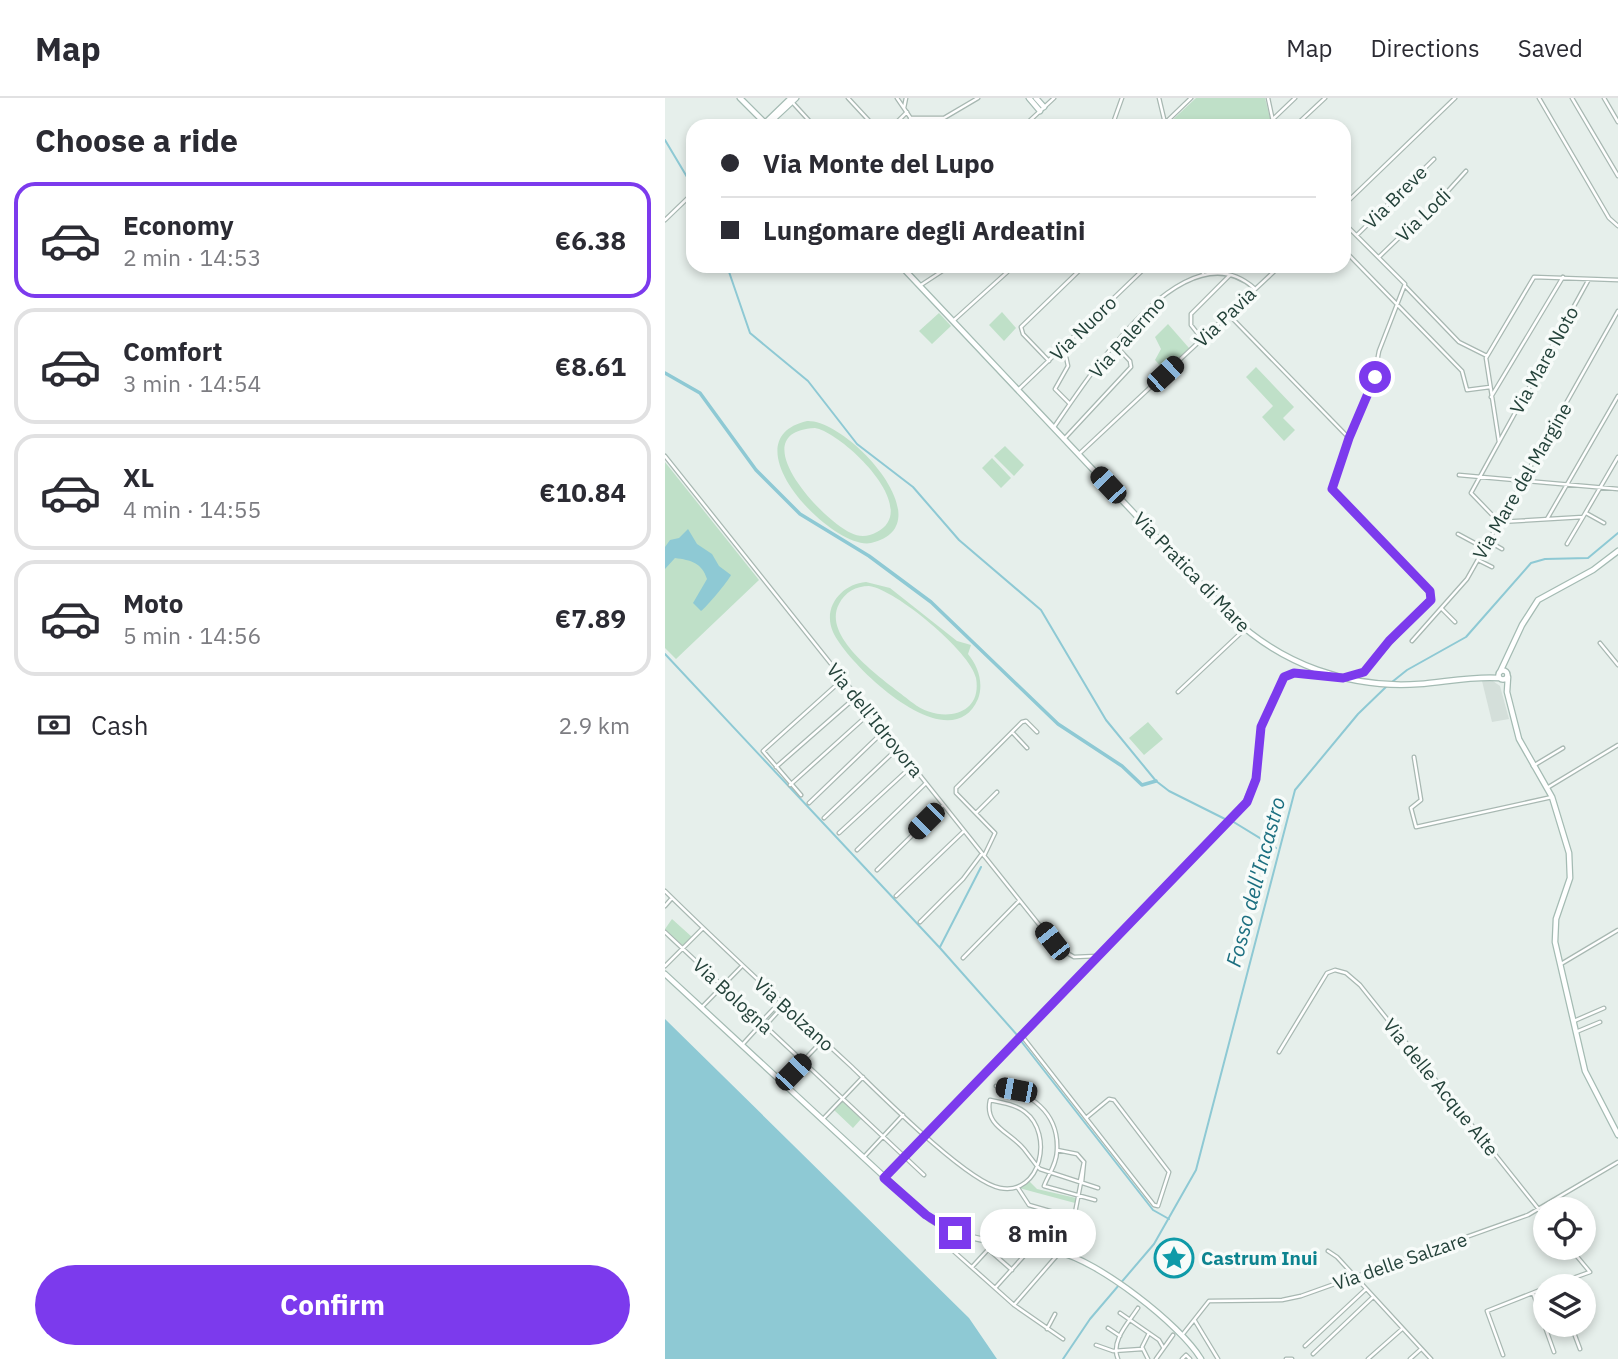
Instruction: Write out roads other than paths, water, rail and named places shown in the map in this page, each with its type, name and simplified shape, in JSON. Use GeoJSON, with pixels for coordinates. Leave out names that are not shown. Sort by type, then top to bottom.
{"type":"FeatureCollection","features":[{"type":"Feature","properties":{"kind":"street"},"geometry":{"type":"LineString","coordinates":[[740,98],[760,119]]}},
{"type":"Feature","properties":{"kind":"street"},"geometry":{"type":"LineString","coordinates":[[848,98],[868,119]]}},
{"type":"Feature","properties":{"kind":"street"},"geometry":{"type":"LineString","coordinates":[[897,98],[911,118],[944,118],[978,98]]}},
{"type":"Feature","properties":{"kind":"street"},"geometry":{"type":"LineString","coordinates":[[904,108],[906,98]]}},
{"type":"Feature","properties":{"kind":"street"},"geometry":{"type":"LineString","coordinates":[[1029,98],[1042,109]]}},
{"type":"Feature","properties":{"kind":"street"},"geometry":{"type":"LineString","coordinates":[[1036,98],[1042,109]]}},
{"type":"Feature","properties":{"kind":"street"},"geometry":{"type":"LineString","coordinates":[[1031,119],[1054,98]]}},
{"type":"Feature","properties":{"kind":"street"},"geometry":{"type":"LineString","coordinates":[[1114,119],[1122,98]]}},
{"type":"Feature","properties":{"kind":"street"},"geometry":{"type":"LineString","coordinates":[[1159,98],[1162,119]]}},
{"type":"Feature","properties":{"kind":"street"},"geometry":{"type":"LineString","coordinates":[[1169,119],[1191,98]]}},
{"type":"Feature","properties":{"kind":"street"},"geometry":{"type":"LineString","coordinates":[[1268,98],[1272,119]]}},
{"type":"Feature","properties":{"kind":"street"},"geometry":{"type":"LineString","coordinates":[[1273,119],[1295,98]]}},
{"type":"Feature","properties":{"kind":"street"},"geometry":{"type":"LineString","coordinates":[[1303,119],[1325,98]]}},
{"type":"Feature","properties":{"kind":"street"},"geometry":{"type":"LineString","coordinates":[[1351,198],[1455,98]]}},
{"type":"Feature","properties":{"kind":"street"},"geometry":{"type":"LineString","coordinates":[[1539,98],[1609,218],[1618,226]]}},
{"type":"Feature","properties":{"kind":"street"},"geometry":{"type":"LineString","coordinates":[[1572,98],[1618,176]]}},
{"type":"Feature","properties":{"kind":"street"},"geometry":{"type":"LineString","coordinates":[[1604,98],[1618,122]]}},
{"type":"Feature","properties":{"kind":"street"},"geometry":{"type":"LineString","coordinates":[[772,119],[792,99],[808,119]]}},
{"type":"Feature","properties":{"kind":"street"},"geometry":{"type":"LineString","coordinates":[[900,119],[907,112]]}},
{"type":"Feature","properties":{"kind":"street","name":"Via Breve"},"geometry":{"type":"LineString","coordinates":[[1356,235],[1434,159]]}},
{"type":"Feature","properties":{"kind":"street","name":"Via Lodi"},"geometry":{"type":"LineString","coordinates":[[1379,257],[1409,228],[1419,223],[1465,172]]}},
{"type":"Feature","properties":{"kind":"street"},"geometry":{"type":"LineString","coordinates":[[665,220],[686,200]]}},
{"type":"Feature","properties":{"kind":"street"},"geometry":{"type":"LineString","coordinates":[[1351,230],[1403,279],[1405,286],[1459,342],[1487,356]]}},
{"type":"Feature","properties":{"kind":"street"},"geometry":{"type":"LineString","coordinates":[[1351,257],[1462,371],[1468,390],[1490,387]]}},
{"type":"Feature","properties":{"kind":"street","name":"Via Pratica di Mare"},"geometry":{"type":"LineString","coordinates":[[908,273],[1245,629],[1299,663],[1343,678],[1399,684],[1501,676]]}},
{"type":"Feature","properties":{"kind":"street"},"geometry":{"type":"LineString","coordinates":[[920,285],[939,273]]}},
{"type":"Feature","properties":{"kind":"street"},"geometry":{"type":"LineString","coordinates":[[953,321],[1005,273]]}},
{"type":"Feature","properties":{"kind":"street"},"geometry":{"type":"LineString","coordinates":[[1049,361],[1022,333],[1021,327],[1077,273]]}},
{"type":"Feature","properties":{"kind":"street","name":"Via Nuoro"},"geometry":{"type":"LineString","coordinates":[[1018,390],[1140,273]]}},
{"type":"Feature","properties":{"kind":"street"},"geometry":{"type":"LineString","coordinates":[[1203,273],[1231,274],[1254,289]]}},
{"type":"Feature","properties":{"kind":"street","name":"Via Palermo"},"geometry":{"type":"LineString","coordinates":[[1054,427],[1115,344],[1158,300],[1180,284],[1203,273]]}},
{"type":"Feature","properties":{"kind":"street","name":"Via Pavia"},"geometry":{"type":"LineString","coordinates":[[1079,454],[1271,273]]}},
{"type":"Feature","properties":{"kind":"street"},"geometry":{"type":"LineString","coordinates":[[1202,339],[1191,325],[1191,314],[1231,274]]}},
{"type":"Feature","properties":{"kind":"street"},"geometry":{"type":"LineString","coordinates":[[1499,442],[1487,356],[1534,276],[1618,280]]}},
{"type":"Feature","properties":{"kind":"street"},"geometry":{"type":"LineString","coordinates":[[1491,397],[1563,276]]}},
{"type":"Feature","properties":{"kind":"street","name":"Via Mare Noto"},"geometry":{"type":"LineString","coordinates":[[1479,477],[1590,278]]}},
{"type":"Feature","properties":{"kind":"street"},"geometry":{"type":"LineString","coordinates":[[884,1178],[1247,802],[1256,779],[1261,727],[1284,677],[1294,673],[1343,678],[1364,672],[1432,596],[1334,493],[1349,438],[1373,383],[1380,351],[1405,286]]}},
{"type":"Feature","properties":{"kind":"street","name":"Via Mare del Margine"},"geometry":{"type":"LineString","coordinates":[[1412,641],[1462,587],[1618,311]]}},
{"type":"Feature","properties":{"kind":"street"},"geometry":{"type":"LineString","coordinates":[[1229,314],[1349,438]]}},
{"type":"Feature","properties":{"kind":"street"},"geometry":{"type":"LineString","coordinates":[[1064,439],[1131,367],[1131,362],[1115,344]]}},
{"type":"Feature","properties":{"kind":"street"},"geometry":{"type":"LineString","coordinates":[[1064,347],[1068,366],[1055,389],[1070,404]]}},
{"type":"Feature","properties":{"kind":"street"},"geometry":{"type":"LineString","coordinates":[[1547,519],[1618,396]]}},
{"type":"Feature","properties":{"kind":"street","name":"Via dell'Idrovora"},"geometry":{"type":"LineString","coordinates":[[665,456],[871,712],[963,832],[1063,953],[1078,958],[1099,955]]}},
{"type":"Feature","properties":{"kind":"street"},"geometry":{"type":"LineString","coordinates":[[1567,544],[1618,458]]}},
{"type":"Feature","properties":{"kind":"street"},"geometry":{"type":"LineString","coordinates":[[1459,475],[1618,489]]}},
{"type":"Feature","properties":{"kind":"street"},"geometry":{"type":"LineString","coordinates":[[1479,477],[1472,494],[1499,522],[1585,515],[1604,523]]}},
{"type":"Feature","properties":{"kind":"street"},"geometry":{"type":"LineString","coordinates":[[1458,534],[1485,548]]}},
{"type":"Feature","properties":{"kind":"street"},"geometry":{"type":"LineString","coordinates":[[1488,541],[1502,549]]}},
{"type":"Feature","properties":{"kind":"street"},"geometry":{"type":"LineString","coordinates":[[1618,551],[1594,570],[1538,600],[1518,633],[1501,676],[1519,739],[1552,797],[1570,864],[1568,886],[1555,925],[1561,964],[1588,1079],[1618,1135]]}},
{"type":"Feature","properties":{"kind":"street"},"geometry":{"type":"LineString","coordinates":[[1478,560],[1492,568]]}},
{"type":"Feature","properties":{"kind":"street"},"geometry":{"type":"LineString","coordinates":[[1442,609],[1455,622]]}},
{"type":"Feature","properties":{"kind":"street"},"geometry":{"type":"LineString","coordinates":[[1178,692],[1245,629]]}},
{"type":"Feature","properties":{"kind":"street"},"geometry":{"type":"LineString","coordinates":[[1600,643],[1618,665]]}},
{"type":"Feature","properties":{"kind":"street"},"geometry":{"type":"LineString","coordinates":[[801,794],[762,752],[843,678]]}},
{"type":"Feature","properties":{"kind":"street"},"geometry":{"type":"LineString","coordinates":[[776,768],[857,696]]}},
{"type":"Feature","properties":{"kind":"street"},"geometry":{"type":"LineString","coordinates":[[791,784],[871,712]]}},
{"type":"Feature","properties":{"kind":"street"},"geometry":{"type":"LineString","coordinates":[[920,922],[963,879],[983,855],[995,834],[956,788],[1025,721],[1037,732]]}},
{"type":"Feature","properties":{"kind":"street"},"geometry":{"type":"LineString","coordinates":[[809,803],[885,730]]}},
{"type":"Feature","properties":{"kind":"street"},"geometry":{"type":"LineString","coordinates":[[1012,732],[1027,748]]}},
{"type":"Feature","properties":{"kind":"street"},"geometry":{"type":"LineString","coordinates":[[1547,788],[1618,745]]}},
{"type":"Feature","properties":{"kind":"street"},"geometry":{"type":"LineString","coordinates":[[824,818],[898,748]]}},
{"type":"Feature","properties":{"kind":"street"},"geometry":{"type":"LineString","coordinates":[[1533,766],[1563,748]]}},
{"type":"Feature","properties":{"kind":"street"},"geometry":{"type":"LineString","coordinates":[[1414,757],[1421,800],[1411,809],[1416,827],[1552,797]]}},
{"type":"Feature","properties":{"kind":"street"},"geometry":{"type":"LineString","coordinates":[[839,833],[912,766]]}},
{"type":"Feature","properties":{"kind":"street"},"geometry":{"type":"LineString","coordinates":[[857,850],[926,783]]}},
{"type":"Feature","properties":{"kind":"street"},"geometry":{"type":"LineString","coordinates":[[976,813],[997,792]]}},
{"type":"Feature","properties":{"kind":"street"},"geometry":{"type":"LineString","coordinates":[[877,870],[943,805]]}},
{"type":"Feature","properties":{"kind":"street"},"geometry":{"type":"LineString","coordinates":[[896,896],[963,832]]}},
{"type":"Feature","properties":{"kind":"street","name":"Via Bolzano"},"geometry":{"type":"LineString","coordinates":[[665,891],[925,1136],[989,1185],[1003,1189],[1017,1187]]}},
{"type":"Feature","properties":{"kind":"street"},"geometry":{"type":"LineString","coordinates":[[665,906],[672,898]]}},
{"type":"Feature","properties":{"kind":"street"},"geometry":{"type":"LineString","coordinates":[[963,958],[1019,901]]}},
{"type":"Feature","properties":{"kind":"street"},"geometry":{"type":"LineString","coordinates":[[665,966],[703,928]]}},
{"type":"Feature","properties":{"kind":"street"},"geometry":{"type":"LineString","coordinates":[[1561,964],[1618,930]]}},
{"type":"Feature","properties":{"kind":"street","name":"Via Bologna"},"geometry":{"type":"LineString","coordinates":[[665,932],[924,1175]]}},
{"type":"Feature","properties":{"kind":"street"},"geometry":{"type":"LineString","coordinates":[[702,1007],[742,966]]}},
{"type":"Feature","properties":{"kind":"street","name":"Via delle Acque Alte"},"geometry":{"type":"LineString","coordinates":[[1279,1052],[1301,1012],[1329,971],[1342,971],[1359,984],[1533,1202]]}},
{"type":"Feature","properties":{"kind":"street"},"geometry":{"type":"LineString","coordinates":[[665,974],[926,1215],[955,1233],[1060,1252],[1085,1260],[1183,1334],[1201,1359]]}},
{"type":"Feature","properties":{"kind":"street"},"geometry":{"type":"LineString","coordinates":[[763,1024],[780,1002]]}},
{"type":"Feature","properties":{"kind":"street"},"geometry":{"type":"LineString","coordinates":[[742,1045],[784,1005]]}},
{"type":"Feature","properties":{"kind":"street"},"geometry":{"type":"LineString","coordinates":[[1574,1021],[1604,1008]]}},
{"type":"Feature","properties":{"kind":"street"},"geometry":{"type":"LineString","coordinates":[[1576,1032],[1600,1022]]}},
{"type":"Feature","properties":{"kind":"street"},"geometry":{"type":"LineString","coordinates":[[1022,1036],[1086,1118],[1154,1205],[1158,1206],[1169,1172],[1114,1100],[1108,1099],[1086,1118]]}},
{"type":"Feature","properties":{"kind":"street"},"geometry":{"type":"LineString","coordinates":[[782,1083],[823,1040]]}},
{"type":"Feature","properties":{"kind":"street"},"geometry":{"type":"LineString","coordinates":[[822,1120],[863,1077]]}},
{"type":"Feature","properties":{"kind":"street"},"geometry":{"type":"LineString","coordinates":[[996,1086],[1025,1093],[1046,1110],[1055,1127],[1057,1150],[1051,1174],[1044,1186],[1095,1200]]}},
{"type":"Feature","properties":{"kind":"street"},"geometry":{"type":"LineString","coordinates":[[1074,1218],[1030,1206],[1022,1198],[1017,1187],[1037,1166],[1042,1144],[1034,1121],[1019,1108],[990,1100],[988,1113],[993,1122],[1019,1143],[1037,1166],[1051,1174],[1098,1188]]}},
{"type":"Feature","properties":{"kind":"street"},"geometry":{"type":"LineString","coordinates":[[863,1158],[903,1115]]}},
{"type":"Feature","properties":{"kind":"street"},"geometry":{"type":"LineString","coordinates":[[1057,1150],[1077,1154],[1084,1162],[1070,1233]]}},
{"type":"Feature","properties":{"kind":"street","name":"Via delle Salzare"},"geometry":{"type":"LineString","coordinates":[[1559,1197],[1618,1162]]}},
{"type":"Feature","properties":{"kind":"street","name":"Via delle Salzare"},"geometry":{"type":"LineString","coordinates":[[1183,1334],[1195,1321],[1201,1308],[1212,1300],[1287,1299],[1533,1211]]}},
{"type":"Feature","properties":{"kind":"street"},"geometry":{"type":"LineString","coordinates":[[1050,1223],[1057,1231],[1087,1238]]}},
{"type":"Feature","properties":{"kind":"street"},"geometry":{"type":"LineString","coordinates":[[955,1233],[949,1246],[1014,1305],[1063,1339]]}},
{"type":"Feature","properties":{"kind":"street"},"geometry":{"type":"LineString","coordinates":[[972,1267],[995,1242]]}},
{"type":"Feature","properties":{"kind":"street"},"geometry":{"type":"LineString","coordinates":[[995,1288],[1032,1247]]}},
{"type":"Feature","properties":{"kind":"street"},"geometry":{"type":"LineString","coordinates":[[988,1249],[1012,1270]]}},
{"type":"Feature","properties":{"kind":"street"},"geometry":{"type":"LineString","coordinates":[[1328,1251],[1337,1257],[1431,1359]]}},
{"type":"Feature","properties":{"kind":"street"},"geometry":{"type":"LineString","coordinates":[[1014,1305],[1060,1252]]}},
{"type":"Feature","properties":{"kind":"street"},"geometry":{"type":"LineString","coordinates":[[1580,1260],[1590,1272],[1585,1274]]}},
{"type":"Feature","properties":{"kind":"street"},"geometry":{"type":"LineString","coordinates":[[1305,1346],[1366,1289]]}},
{"type":"Feature","properties":{"kind":"street"},"geometry":{"type":"LineString","coordinates":[[1503,1355],[1487,1311],[1533,1293]]}},
{"type":"Feature","properties":{"kind":"street"},"geometry":{"type":"LineString","coordinates":[[1313,1354],[1373,1297]]}},
{"type":"Feature","properties":{"kind":"street"},"geometry":{"type":"LineString","coordinates":[[1118,1359],[1115,1351],[1120,1336],[1138,1308]]}},
{"type":"Feature","properties":{"kind":"street"},"geometry":{"type":"LineString","coordinates":[[1120,1313],[1164,1347]]}},
{"type":"Feature","properties":{"kind":"street"},"geometry":{"type":"LineString","coordinates":[[1047,1329],[1055,1314]]}},
{"type":"Feature","properties":{"kind":"street"},"geometry":{"type":"LineString","coordinates":[[1195,1321],[1219,1359]]}},
{"type":"Feature","properties":{"kind":"street"},"geometry":{"type":"LineString","coordinates":[[1108,1328],[1120,1336]]}},
{"type":"Feature","properties":{"kind":"street"},"geometry":{"type":"LineString","coordinates":[[1368,1359],[1402,1328]]}},
{"type":"Feature","properties":{"kind":"street"},"geometry":{"type":"LineString","coordinates":[[1142,1349],[1149,1333]]}},
{"type":"Feature","properties":{"kind":"street"},"geometry":{"type":"LineString","coordinates":[[1156,1359],[1173,1335]]}},
{"type":"Feature","properties":{"kind":"street"},"geometry":{"type":"LineString","coordinates":[[1549,1337],[1554,1352]]}},
{"type":"Feature","properties":{"kind":"street"},"geometry":{"type":"LineString","coordinates":[[1576,1337],[1580,1349]]}},
{"type":"Feature","properties":{"kind":"street"},"geometry":{"type":"LineString","coordinates":[[1096,1345],[1115,1351],[1142,1349]]}},
{"type":"Feature","properties":{"kind":"street"},"geometry":{"type":"LineString","coordinates":[[1142,1349],[1148,1359]]}},
{"type":"Feature","properties":{"kind":"street"},"geometry":{"type":"LineString","coordinates":[[1410,1359],[1422,1349]]}},
{"type":"Feature","properties":{"kind":"street"},"geometry":{"type":"LineString","coordinates":[[1182,1359],[1185,1355],[1190,1359]]}},
{"type":"Feature","properties":{"kind":"water"},"geometry":{"type":"Polygon","coordinates":[[[688,529],[697,544],[712,554],[719,566],[731,575],[701,611],[693,603],[707,579],[702,569],[691,561],[675,558],[665,569],[665,547],[670,540],[679,538],[688,529]]]}},
{"type":"Feature","properties":{"kind":"water"},"geometry":{"type":"Polygon","coordinates":[[[665,1019],[969,1318],[997,1359],[665,1359],[665,1019]]]}},
{"type":"Feature","properties":{"kind":"waterway"},"geometry":{"type":"LineString","coordinates":[[665,140],[686,175]]}},
{"type":"Feature","properties":{"kind":"waterway"},"geometry":{"type":"LineString","coordinates":[[729,273],[750,333],[808,381],[857,444],[913,487],[959,540],[1041,610],[1106,720],[1156,781],[1169,791],[1225,819]]}},
{"type":"Feature","properties":{"kind":"waterway"},"geometry":{"type":"LineString","coordinates":[[665,373],[700,393],[756,470],[800,514],[869,556],[931,602],[1058,724],[1122,766],[1142,785],[1156,781]]}},
{"type":"Feature","properties":{"kind":"waterway","name":"Fosso dell'Incastro"},"geometry":{"type":"LineString","coordinates":[[1392,682],[1407,670],[1466,637],[1531,563],[1545,559],[1588,558],[1618,533]]}},
{"type":"Feature","properties":{"kind":"waterway"},"geometry":{"type":"LineString","coordinates":[[665,654],[940,948],[1018,1036]]}},
{"type":"Feature","properties":{"kind":"waterway","name":"Fosso dell'Incastro"},"geometry":{"type":"LineString","coordinates":[[1063,1359],[1090,1319],[1154,1244],[1196,1170],[1295,790],[1358,714],[1388,685]]}},
{"type":"Feature","properties":{"kind":"waterway"},"geometry":{"type":"LineString","coordinates":[[1232,821],[1276,848]]}},
{"type":"Feature","properties":{"kind":"waterway"},"geometry":{"type":"LineString","coordinates":[[940,947],[981,867]]}},
{"type":"Feature","properties":{"kind":"waterway"},"geometry":{"type":"LineString","coordinates":[[1021,1041],[1153,1210],[1169,1219]]}},
{"type":"Feature","properties":{"kind":"place","name":"Castrum Inui"},"geometry":{"type":"Point","coordinates":[1174,1258]}}]}
